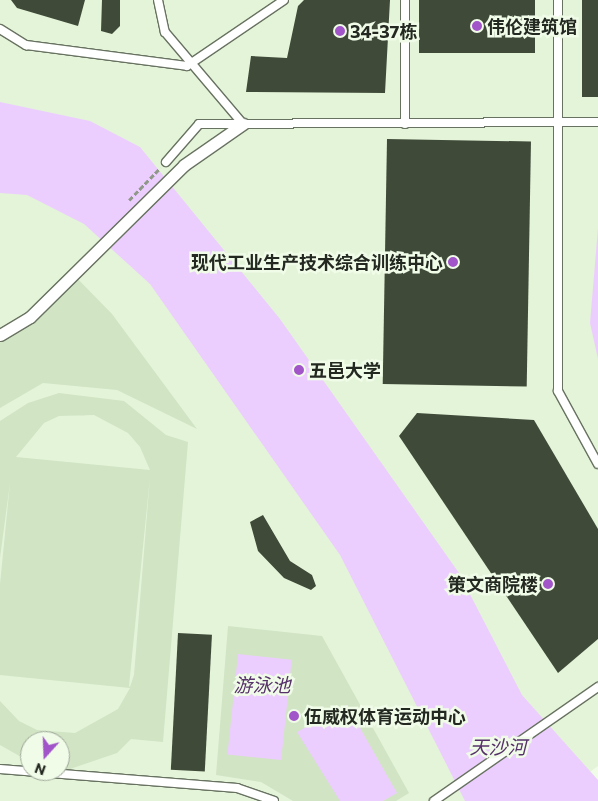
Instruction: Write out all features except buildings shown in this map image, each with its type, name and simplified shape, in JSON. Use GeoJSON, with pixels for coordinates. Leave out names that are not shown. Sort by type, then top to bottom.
{"type":"FeatureCollection","features":[{"type":"Feature","properties":{"kind":"street"},"geometry":{"type":"LineString","coordinates":[[0,335],[30,316],[74,271],[184,166],[243,124]]}},
{"type":"Feature","properties":{"kind":"lane"},"geometry":{"type":"LineString","coordinates":[[158,0],[158,16],[165,32],[243,124]]}},
{"type":"Feature","properties":{"kind":"lane"},"geometry":{"type":"LineString","coordinates":[[0,29],[26,45],[192,63],[284,0]]}},
{"type":"Feature","properties":{"kind":"lane"},"geometry":{"type":"LineString","coordinates":[[405,0],[405,124]]}},
{"type":"Feature","properties":{"kind":"lane"},"geometry":{"type":"LineString","coordinates":[[558,0],[561,122],[558,391],[598,464]]}},
{"type":"Feature","properties":{"kind":"lane"},"geometry":{"type":"LineString","coordinates":[[166,162],[199,124],[598,122]]}},
{"type":"Feature","properties":{"kind":"lane"},"geometry":{"type":"LineString","coordinates":[[434,801],[598,687]]}},
{"type":"Feature","properties":{"kind":"lane"},"geometry":{"type":"LineString","coordinates":[[0,769],[237,788],[274,801]]}},
{"type":"Feature","properties":{"kind":"shaded area","name":"五邑大学"},"geometry":{"type":"Polygon","coordinates":[[[0,0],[598,0],[598,766],[551,801],[0,801],[0,0]]]}},
{"type":"Feature","properties":{"kind":"shaded area"},"geometry":{"type":"Polygon","coordinates":[[[71,272],[112,314],[197,429],[117,390],[43,383],[0,408],[0,340],[71,272]]]}},
{"type":"Feature","properties":{"kind":"shaded area"},"geometry":{"type":"Polygon","coordinates":[[[59,393],[124,401],[166,435],[188,442],[163,742],[131,739],[117,753],[70,769],[70,733],[75,733],[118,709],[130,688],[0,675],[0,584],[10,483],[0,558],[0,421],[28,403],[59,393]],[[94,415],[59,416],[44,423],[16,457],[150,470],[140,447],[128,433],[94,415]],[[150,477],[130,687],[134,675],[150,477]]]}},
{"type":"Feature","properties":{"kind":"shaded area","name":"伍威权体育运动中心"},"geometry":{"type":"Polygon","coordinates":[[[228,626],[322,636],[409,793],[396,801],[293,801],[261,782],[216,775],[228,626]]]}},
{"type":"Feature","properties":{"kind":"shaded area"},"geometry":{"type":"Polygon","coordinates":[[[0,701],[19,721],[37,730],[50,731],[20,731],[20,756],[0,745],[0,701]]]}},
{"type":"Feature","properties":{"kind":"water","name":"天沙河"},"geometry":{"type":"Polygon","coordinates":[[[0,102],[90,121],[140,147],[280,319],[459,573],[522,695],[598,780],[598,801],[465,801],[340,555],[150,284],[84,224],[27,195],[0,193],[0,102]]]}},
{"type":"Feature","properties":{"kind":"water"},"geometry":{"type":"Polygon","coordinates":[[[598,228],[598,359],[590,323],[598,228]]]}},
{"type":"Feature","properties":{"kind":"water","name":"游泳池"},"geometry":{"type":"Polygon","coordinates":[[[238,654],[292,660],[281,760],[227,754],[238,654]]]}},
{"type":"Feature","properties":{"kind":"water","name":"游泳池"},"geometry":{"type":"Polygon","coordinates":[[[347,705],[397,793],[383,801],[340,801],[297,732],[347,705]]]}},
{"type":"Feature","properties":{"kind":"place","name":"伟伦建筑馆"},"geometry":{"type":"Point","coordinates":[477,26]}},
{"type":"Feature","properties":{"kind":"place","name":"34-37栋"},"geometry":{"type":"Point","coordinates":[340,31]}},
{"type":"Feature","properties":{"kind":"place","name":"现代工业生产技术综合训练中心"},"geometry":{"type":"Point","coordinates":[453,262]}},
{"type":"Feature","properties":{"kind":"place","name":"五邑大学"},"geometry":{"type":"Point","coordinates":[299,370]}},
{"type":"Feature","properties":{"kind":"place","name":"策文商院楼"},"geometry":{"type":"Point","coordinates":[548,584]}},
{"type":"Feature","properties":{"kind":"place","name":"伍威权体育运动中心"},"geometry":{"type":"Point","coordinates":[294,716]}}]}
